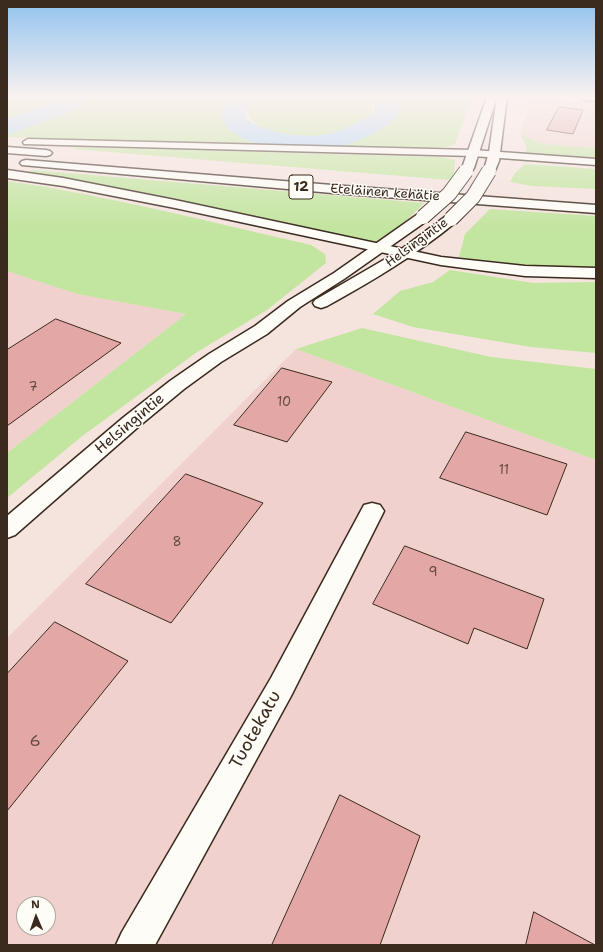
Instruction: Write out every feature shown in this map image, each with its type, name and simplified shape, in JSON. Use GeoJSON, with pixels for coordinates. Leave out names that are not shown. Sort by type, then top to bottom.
{"type":"FeatureCollection","features":[{"type":"Feature","properties":{"kind":"main road"},"geometry":{"type":"LineString","coordinates":[[20,141],[228,148],[473,153],[596,162]]}},
{"type":"Feature","properties":{"kind":"main road","name":"Helsingintie"},"geometry":{"type":"LineString","coordinates":[[7,529],[130,422],[177,385],[216,358],[261,330],[294,304],[381,248],[423,217],[449,194],[468,168],[477,141]]}},
{"type":"Feature","properties":{"kind":"main road","name":"Helsingintie"},"geometry":{"type":"LineString","coordinates":[[261,330],[306,311],[365,279],[407,253],[451,219],[472,197],[490,170],[495,154],[496,141]]}},
{"type":"Feature","properties":{"kind":"main road"},"geometry":{"type":"LineString","coordinates":[[7,150],[69,155]]}},
{"type":"Feature","properties":{"kind":"main road","name":"Eteläinen kehätie"},"geometry":{"type":"LineString","coordinates":[[7,162],[596,209]]}},
{"type":"Feature","properties":{"kind":"main road"},"geometry":{"type":"LineString","coordinates":[[7,174],[62,182],[175,204],[441,261],[504,269],[564,273],[596,273]]}},
{"type":"Feature","properties":{"kind":"main road","name":"Eteläinen kehätie"},"geometry":{"type":"LineString","coordinates":[[438,184],[491,189]]}},
{"type":"Feature","properties":{"kind":"main road","name":"Tuotekatu"},"geometry":{"type":"LineString","coordinates":[[135,945],[281,687],[372,511]]}},
{"type":"Feature","properties":{"kind":"shaded area"},"geometry":{"type":"Polygon","coordinates":[[[537,141],[596,141],[596,148],[543,144],[537,141]]]}},
{"type":"Feature","properties":{"kind":"shaded area"},"geometry":{"type":"Polygon","coordinates":[[[7,271],[77,294],[186,314],[7,453],[7,271]]]}},
{"type":"Feature","properties":{"kind":"shaded area"},"geometry":{"type":"Polygon","coordinates":[[[296,349],[596,460],[596,945],[7,945],[7,638],[296,349]]]}},
{"type":"Feature","properties":{"kind":"green space"},"geometry":{"type":"Polygon","coordinates":[[[115,141],[263,141],[290,145],[115,141]]]}},
{"type":"Feature","properties":{"kind":"green space"},"geometry":{"type":"Polygon","coordinates":[[[352,141],[456,141],[455,144],[446,147],[418,148],[341,146],[352,141]]]}},
{"type":"Feature","properties":{"kind":"green space"},"geometry":{"type":"Polygon","coordinates":[[[524,141],[537,141],[543,144],[596,148],[596,159],[525,153],[527,148],[524,141]]]}},
{"type":"Feature","properties":{"kind":"green space"},"geometry":{"type":"Polygon","coordinates":[[[76,147],[440,157],[455,160],[454,173],[450,180],[73,149],[76,147]]]}},
{"type":"Feature","properties":{"kind":"green space"},"geometry":{"type":"Polygon","coordinates":[[[525,164],[596,169],[596,189],[532,186],[510,182],[515,173],[525,164]]]}},
{"type":"Feature","properties":{"kind":"green space"},"geometry":{"type":"Polygon","coordinates":[[[32,170],[424,203],[405,222],[375,242],[119,188],[27,172],[32,170]]]}},
{"type":"Feature","properties":{"kind":"green space"},"geometry":{"type":"Polygon","coordinates":[[[7,181],[122,202],[311,245],[325,254],[326,263],[267,310],[197,352],[81,437],[7,498],[7,453],[186,314],[77,294],[7,271],[7,181]]]}},
{"type":"Feature","properties":{"kind":"green space"},"geometry":{"type":"Polygon","coordinates":[[[490,209],[596,216],[596,268],[545,268],[459,257],[465,234],[490,209]]]}},
{"type":"Feature","properties":{"kind":"green space"},"geometry":{"type":"Polygon","coordinates":[[[450,270],[533,283],[596,282],[596,353],[531,347],[413,327],[373,314],[400,291],[433,282],[450,270]]]}},
{"type":"Feature","properties":{"kind":"green space"},"geometry":{"type":"Polygon","coordinates":[[[362,328],[491,357],[596,369],[596,460],[296,349],[362,328]]]}},
{"type":"Feature","properties":{"kind":"building"},"geometry":{"type":"Polygon","coordinates":[[[56,319],[121,343],[7,426],[7,350],[56,319]]]}},
{"type":"Feature","properties":{"kind":"building"},"geometry":{"type":"Polygon","coordinates":[[[282,368],[332,382],[287,442],[234,425],[282,368]]]}},
{"type":"Feature","properties":{"kind":"building"},"geometry":{"type":"Polygon","coordinates":[[[466,432],[567,464],[547,515],[440,478],[466,432]]]}},
{"type":"Feature","properties":{"kind":"building"},"geometry":{"type":"Polygon","coordinates":[[[186,474],[263,503],[171,623],[86,584],[186,474]]]}},
{"type":"Feature","properties":{"kind":"building"},"geometry":{"type":"Polygon","coordinates":[[[405,546],[544,599],[527,649],[474,628],[468,644],[373,604],[405,546]]]}},
{"type":"Feature","properties":{"kind":"building"},"geometry":{"type":"Polygon","coordinates":[[[55,622],[128,661],[7,811],[7,674],[55,622]]]}},
{"type":"Feature","properties":{"kind":"building"},"geometry":{"type":"Polygon","coordinates":[[[340,795],[420,836],[380,945],[272,945],[340,795]]]}},
{"type":"Feature","properties":{"kind":"building"},"geometry":{"type":"Polygon","coordinates":[[[534,912],[595,945],[526,945],[534,912]]]}},
{"type":"Feature","properties":{"kind":"waterway"},"geometry":{"type":"LineString","coordinates":[[285,141],[303,143],[325,141]]}}]}
